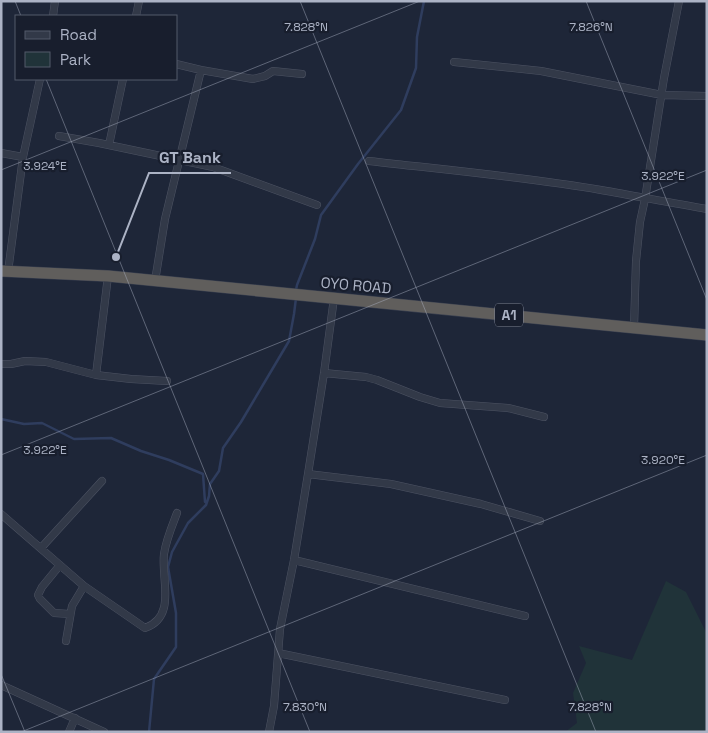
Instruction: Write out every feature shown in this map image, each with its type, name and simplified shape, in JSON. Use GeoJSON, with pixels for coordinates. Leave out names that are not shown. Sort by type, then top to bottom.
{"type":"FeatureCollection","features":[{"type":"Feature","properties":{"kind":"highway","name":"OYO ROAD"},"geometry":{"type":"LineString","coordinates":[[5,271],[108,276],[707,335]]}},
{"type":"Feature","properties":{"kind":"street"},"geometry":{"type":"LineString","coordinates":[[53,15],[55,1]]}},
{"type":"Feature","properties":{"kind":"street"},"geometry":{"type":"LineString","coordinates":[[136,15],[139,1]]}},
{"type":"Feature","properties":{"kind":"street"},"geometry":{"type":"LineString","coordinates":[[634,328],[636,261],[640,222],[679,1]]}},
{"type":"Feature","properties":{"kind":"street"},"geometry":{"type":"LineString","coordinates":[[454,62],[541,71],[662,95],[707,96]]}},
{"type":"Feature","properties":{"kind":"street"},"geometry":{"type":"LineString","coordinates":[[178,64],[253,79],[273,71],[302,74]]}},
{"type":"Feature","properties":{"kind":"street"},"geometry":{"type":"LineString","coordinates":[[155,281],[165,219],[201,70]]}},
{"type":"Feature","properties":{"kind":"street"},"geometry":{"type":"LineString","coordinates":[[5,271],[23,158],[40,80]]}},
{"type":"Feature","properties":{"kind":"street"},"geometry":{"type":"LineString","coordinates":[[108,145],[123,80]]}},
{"type":"Feature","properties":{"kind":"street"},"geometry":{"type":"LineString","coordinates":[[58,136],[179,161],[198,163],[317,205]]}},
{"type":"Feature","properties":{"kind":"street"},"geometry":{"type":"LineString","coordinates":[[1,153],[23,158]]}},
{"type":"Feature","properties":{"kind":"street"},"geometry":{"type":"LineString","coordinates":[[370,161],[601,190],[707,209]]}},
{"type":"Feature","properties":{"kind":"street"},"geometry":{"type":"LineString","coordinates":[[96,375],[108,276]]}},
{"type":"Feature","properties":{"kind":"street"},"geometry":{"type":"LineString","coordinates":[[269,732],[274,706],[280,629],[294,560],[334,298]]}},
{"type":"Feature","properties":{"kind":"street"},"geometry":{"type":"LineString","coordinates":[[1,364],[46,362],[96,375],[131,380],[167,382]]}},
{"type":"Feature","properties":{"kind":"street"},"geometry":{"type":"LineString","coordinates":[[324,373],[366,377],[440,403],[508,408],[544,417]]}},
{"type":"Feature","properties":{"kind":"street"},"geometry":{"type":"LineString","coordinates":[[308,474],[391,484],[481,504],[540,521]]}},
{"type":"Feature","properties":{"kind":"street"},"geometry":{"type":"LineString","coordinates":[[41,548],[102,481]]}},
{"type":"Feature","properties":{"kind":"street"},"geometry":{"type":"LineString","coordinates":[[3,518],[84,586],[145,628],[150,626],[161,615],[166,604],[164,556],[166,543],[177,513]]}},
{"type":"Feature","properties":{"kind":"street"},"geometry":{"type":"LineString","coordinates":[[294,560],[524,616]]}},
{"type":"Feature","properties":{"kind":"street"},"geometry":{"type":"LineString","coordinates":[[60,565],[42,587],[38,595],[54,613],[70,614]]}},
{"type":"Feature","properties":{"kind":"street"},"geometry":{"type":"LineString","coordinates":[[66,641],[72,606],[84,586]]}},
{"type":"Feature","properties":{"kind":"street"},"geometry":{"type":"LineString","coordinates":[[278,653],[505,700]]}},
{"type":"Feature","properties":{"kind":"street"},"geometry":{"type":"LineString","coordinates":[[1,685],[104,732]]}},
{"type":"Feature","properties":{"kind":"street"},"geometry":{"type":"LineString","coordinates":[[69,732],[75,718]]}},
{"type":"Feature","properties":{"kind":"green space"},"geometry":{"type":"Polygon","coordinates":[[[666,581],[686,592],[707,634],[707,732],[565,732],[577,723],[573,693],[586,663],[579,646],[632,660],[666,581]]]}},
{"type":"Feature","properties":{"kind":"waterway"},"geometry":{"type":"LineString","coordinates":[[296,290],[315,239],[321,215],[401,110],[416,68],[417,37],[424,1]]}},
{"type":"Feature","properties":{"kind":"waterway"},"geometry":{"type":"LineString","coordinates":[[149,732],[154,679],[176,647],[176,613],[168,567],[172,552],[188,523],[206,505],[210,484],[219,471],[223,448],[241,422],[289,341],[296,298]]}},
{"type":"Feature","properties":{"kind":"waterway"},"geometry":{"type":"LineString","coordinates":[[1,419],[24,424],[42,423],[74,439],[111,438],[141,451],[169,460],[203,474],[205,502]]}},
{"type":"Feature","properties":{"kind":"place","name":"GT Bank"},"geometry":{"type":"Point","coordinates":[116,257]}}]}
